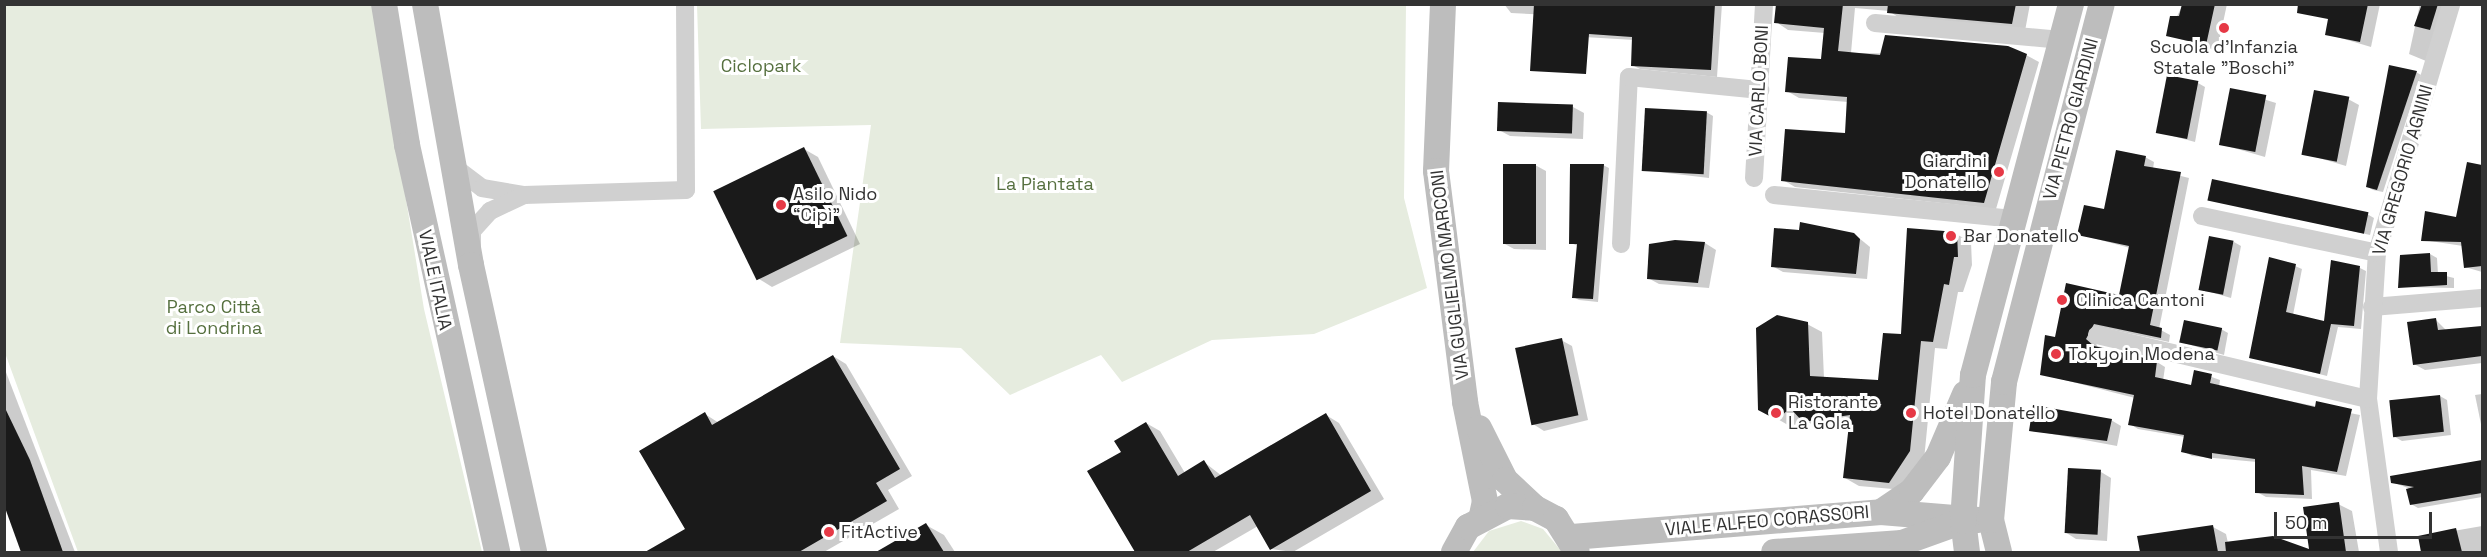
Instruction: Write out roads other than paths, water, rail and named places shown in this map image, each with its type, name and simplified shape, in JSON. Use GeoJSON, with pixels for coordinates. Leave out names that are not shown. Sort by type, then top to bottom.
{"type":"FeatureCollection","features":[{"type":"Feature","properties":{"kind":"street","name":"VIALE ITALIA"},"geometry":{"type":"LineString","coordinates":[[384,4],[409,156],[497,552]]}},
{"type":"Feature","properties":{"kind":"street"},"geometry":{"type":"LineString","coordinates":[[425,4],[451,165],[534,552]]}},
{"type":"Feature","properties":{"kind":"street"},"geometry":{"type":"LineString","coordinates":[[451,165],[482,188],[524,195],[686,190],[685,4]]}},
{"type":"Feature","properties":{"kind":"street","name":"VIA GUGLIELMO MARCONI"},"geometry":{"type":"LineString","coordinates":[[1443,4],[1436,171],[1465,402],[1485,501],[1482,515]]}},
{"type":"Feature","properties":{"kind":"street","name":"VIA CARLO BONI"},"geometry":{"type":"LineString","coordinates":[[1754,178],[1764,4]]}},
{"type":"Feature","properties":{"kind":"street","name":"VIA PIETRO GIARDINI"},"geometry":{"type":"LineString","coordinates":[[1881,512],[1912,491],[1938,457],[1973,375],[2071,4]]}},
{"type":"Feature","properties":{"kind":"street","name":"VIA PIETRO GIARDINI"},"geometry":{"type":"LineString","coordinates":[[1999,552],[1991,520],[2004,382],[2102,4]]}},
{"type":"Feature","properties":{"kind":"street","name":"VIA GREGORIO AGNINI"},"geometry":{"type":"LineString","coordinates":[[2389,552],[2368,399],[2377,253],[2451,4]]}},
{"type":"Feature","properties":{"kind":"street","name":"VIA PIETRO GIARDINI"},"geometry":{"type":"LineString","coordinates":[[1875,23],[2061,40]]}},
{"type":"Feature","properties":{"kind":"street"},"geometry":{"type":"LineString","coordinates":[[1621,244],[1629,77],[1760,90]]}},
{"type":"Feature","properties":{"kind":"street"},"geometry":{"type":"LineString","coordinates":[[471,265],[472,231],[490,211],[524,195]]}},
{"type":"Feature","properties":{"kind":"street"},"geometry":{"type":"LineString","coordinates":[[1774,195],[2013,219]]}},
{"type":"Feature","properties":{"kind":"street"},"geometry":{"type":"LineString","coordinates":[[2202,216],[2377,253]]}},
{"type":"Feature","properties":{"kind":"street"},"geometry":{"type":"LineString","coordinates":[[2372,307],[2482,298]]}},
{"type":"Feature","properties":{"kind":"street"},"geometry":{"type":"LineString","coordinates":[[2097,335],[2368,399]]}},
{"type":"Feature","properties":{"kind":"street","name":"VIA PIETRO GIARDINI"},"geometry":{"type":"LineString","coordinates":[[1967,552],[1962,521],[1973,375]]}},
{"type":"Feature","properties":{"kind":"street","name":"VIA GUGLIELMO MARCONI"},"geometry":{"type":"LineString","coordinates":[[1465,402],[1505,480],[1535,508],[1556,519],[1575,545]]}},
{"type":"Feature","properties":{"kind":"street"},"geometry":{"type":"LineString","coordinates":[[1454,552],[1467,526],[1482,515],[1508,506],[1535,508]]}},
{"type":"Feature","properties":{"kind":"street","name":"VIALE ALFEO CORASSORI"},"geometry":{"type":"LineString","coordinates":[[1575,545],[1881,512],[1962,521],[1991,520]]}},
{"type":"Feature","properties":{"kind":"street","name":"VIALE ALFEO CORASSORI"},"geometry":{"type":"LineString","coordinates":[[1774,552],[1902,543],[1962,521]]}},
{"type":"Feature","properties":{"kind":"street","name":"VIALE ALFEO CORASSORI"},"geometry":{"type":"LineString","coordinates":[[1902,543],[1932,552]]}},
{"type":"Feature","properties":{"kind":"place","name":"Scuola d'Infanzia Statale \"Boschi\""},"geometry":{"type":"Point","coordinates":[2224,28]}},
{"type":"Feature","properties":{"kind":"place","name":"Giardini Donatello"},"geometry":{"type":"Point","coordinates":[1999,172]}},
{"type":"Feature","properties":{"kind":"place","name":"Asilo Nido “Cipì”"},"geometry":{"type":"Point","coordinates":[781,205]}},
{"type":"Feature","properties":{"kind":"place","name":"Bar Donatello"},"geometry":{"type":"Point","coordinates":[1951,236]}},
{"type":"Feature","properties":{"kind":"place","name":"Clinica Cantoni"},"geometry":{"type":"Point","coordinates":[2062,300]}},
{"type":"Feature","properties":{"kind":"place","name":"Tokyo in Modena"},"geometry":{"type":"Point","coordinates":[2056,354]}},
{"type":"Feature","properties":{"kind":"place","name":"Ristorante La Gola"},"geometry":{"type":"Point","coordinates":[1776,413]}},
{"type":"Feature","properties":{"kind":"place","name":"Hotel Donatello"},"geometry":{"type":"Point","coordinates":[1911,413]}},
{"type":"Feature","properties":{"kind":"place","name":"FitActive"},"geometry":{"type":"Point","coordinates":[829,532]}},
{"type":"Feature","properties":{"kind":"park label","name":"Ciclopark"},"geometry":{"type":"Point","coordinates":[761,66]}},
{"type":"Feature","properties":{"kind":"park label","name":"La Piantata"},"geometry":{"type":"Point","coordinates":[1045,184]}},
{"type":"Feature","properties":{"kind":"park label","name":"Parco Città di Londrina"},"geometry":{"type":"Point","coordinates":[214,318]}}]}
